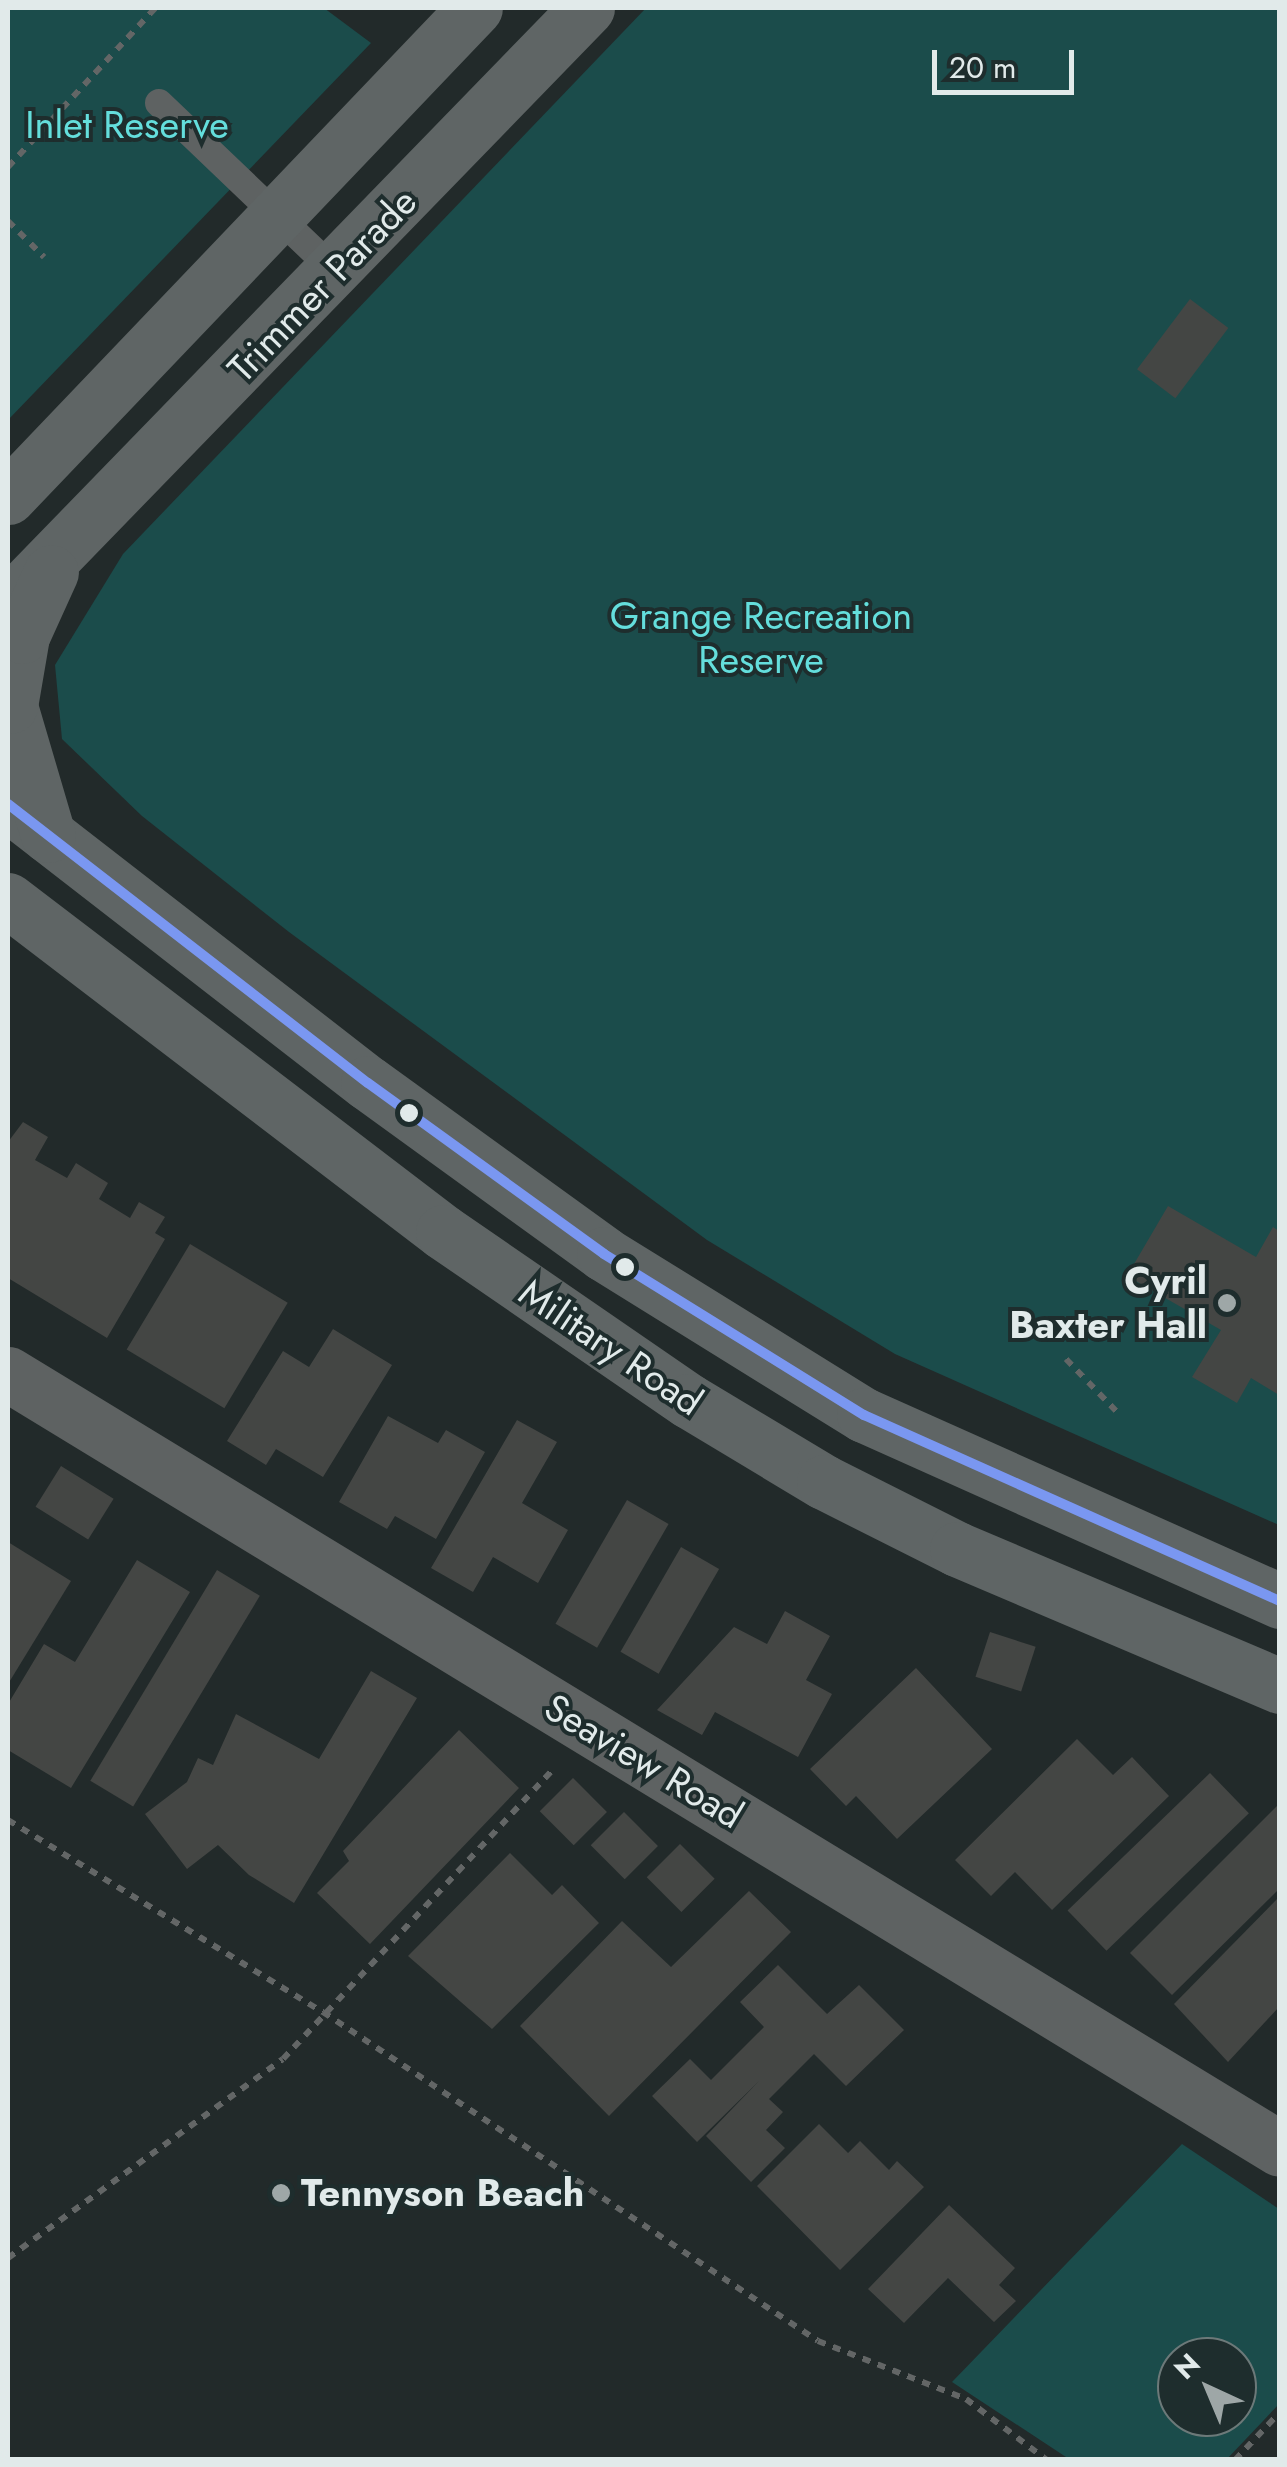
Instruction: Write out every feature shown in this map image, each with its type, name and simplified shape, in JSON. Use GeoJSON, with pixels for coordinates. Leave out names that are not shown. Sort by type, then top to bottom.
{"type":"FeatureCollection","features":[{"type":"Feature","properties":{"kind":"main road"},"geometry":{"type":"LineString","coordinates":[[8,497],[475,8]]}},
{"type":"Feature","properties":{"kind":"main road","name":"Trimmer Parade"},"geometry":{"type":"LineString","coordinates":[[8,604],[56,560],[587,8]]}},
{"type":"Feature","properties":{"kind":"main road","name":"Trimmer Parade"},"geometry":{"type":"LineString","coordinates":[[28,819],[10,706],[22,636],[56,560]]}},
{"type":"Feature","properties":{"kind":"main road","name":"Military Road"},"geometry":{"type":"LineString","coordinates":[[28,819],[368,1083],[636,1274],[864,1414],[1280,1601]]}},
{"type":"Feature","properties":{"kind":"main road","name":"Military Road"},"geometry":{"type":"LineString","coordinates":[[8,900],[442,1232],[689,1401],[824,1482],[957,1549],[1280,1686]]}},
{"type":"Feature","properties":{"kind":"street","name":"Seaview Road"},"geometry":{"type":"LineString","coordinates":[[8,1374],[1280,2149]]}},
{"type":"Feature","properties":{"kind":"lane"},"geometry":{"type":"LineString","coordinates":[[159,103],[335,271]]}},
{"type":"Feature","properties":{"kind":"path"},"geometry":{"type":"LineString","coordinates":[[8,168],[155,8]]}},
{"type":"Feature","properties":{"kind":"path"},"geometry":{"type":"LineString","coordinates":[[8,221],[44,257]]}},
{"type":"Feature","properties":{"kind":"path"},"geometry":{"type":"LineString","coordinates":[[1066,1359],[1118,1413]]}},
{"type":"Feature","properties":{"kind":"path"},"geometry":{"type":"LineString","coordinates":[[8,2258],[283,2059],[562,1760]]}},
{"type":"Feature","properties":{"kind":"path"},"geometry":{"type":"LineString","coordinates":[[8,1820],[323,2012],[818,2342],[966,2399],[1047,2460]]}},
{"type":"Feature","properties":{"kind":"path"},"geometry":{"type":"LineString","coordinates":[[1235,2460],[1280,2412]]}},
{"type":"Feature","properties":{"kind":"green space","name":"Inlet Reserve"},"geometry":{"type":"Polygon","coordinates":[[[8,8],[324,8],[371,43],[8,420],[8,8]]]}},
{"type":"Feature","properties":{"kind":"green space","name":"Grange Recreation Reserve"},"geometry":{"type":"Polygon","coordinates":[[[646,8],[1279,8],[1279,1525],[895,1354],[707,1240],[289,932],[142,816],[62,739],[55,665],[123,554],[646,8]]]}},
{"type":"Feature","properties":{"kind":"green space"},"geometry":{"type":"Polygon","coordinates":[[[1182,2144],[1279,2209],[1279,2404],[1257,2427],[1257,2337],[1157,2337],[1157,2437],[1248,2437],[1227,2459],[1069,2459],[952,2382],[1182,2144]]]}},
{"type":"Feature","properties":{"kind":"building"},"geometry":{"type":"Polygon","coordinates":[[[1190,299],[1228,328],[1175,398],[1137,369],[1190,299]]]}},
{"type":"Feature","properties":{"kind":"building"},"geometry":{"type":"Polygon","coordinates":[[[23,1122],[48,1137],[35,1160],[67,1178],[76,1163],[108,1183],[99,1199],[130,1218],[139,1202],[165,1217],[155,1233],[165,1239],[107,1338],[8,1278],[8,1142],[23,1122]]]}},
{"type":"Feature","properties":{"kind":"building","name":"Cyril Baxter Hall"},"geometry":{"type":"Polygon","coordinates":[[[1168,1206],[1256,1257],[1273,1227],[1279,1231],[1279,1395],[1251,1378],[1237,1403],[1192,1377],[1221,1330],[1127,1276],[1168,1206]]]}},
{"type":"Feature","properties":{"kind":"building"},"geometry":{"type":"Polygon","coordinates":[[[190,1244],[288,1303],[224,1408],[127,1349],[190,1244]]]}},
{"type":"Feature","properties":{"kind":"building"},"geometry":{"type":"Polygon","coordinates":[[[333,1329],[392,1365],[323,1477],[276,1449],[266,1465],[227,1441],[283,1351],[309,1367],[333,1329]]]}},
{"type":"Feature","properties":{"kind":"building"},"geometry":{"type":"Polygon","coordinates":[[[388,1416],[438,1443],[446,1430],[485,1452],[436,1539],[395,1516],[387,1529],[339,1502],[388,1416]]]}},
{"type":"Feature","properties":{"kind":"building"},"geometry":{"type":"Polygon","coordinates":[[[517,1420],[557,1442],[522,1503],[568,1530],[538,1583],[493,1557],[473,1592],[431,1568],[517,1420]]]}},
{"type":"Feature","properties":{"kind":"building"},"geometry":{"type":"Polygon","coordinates":[[[61,1466],[114,1499],[88,1540],[36,1507],[61,1466]]]}},
{"type":"Feature","properties":{"kind":"building"},"geometry":{"type":"Polygon","coordinates":[[[627,1500],[669,1524],[597,1648],[556,1624],[627,1500]]]}},
{"type":"Feature","properties":{"kind":"building"},"geometry":{"type":"Polygon","coordinates":[[[8,1542],[71,1581],[8,1684],[8,1542]]]}},
{"type":"Feature","properties":{"kind":"building"},"geometry":{"type":"Polygon","coordinates":[[[681,1547],[719,1569],[659,1674],[620,1652],[681,1547]]]}},
{"type":"Feature","properties":{"kind":"building"},"geometry":{"type":"Polygon","coordinates":[[[137,1560],[190,1592],[71,1788],[8,1750],[8,1704],[44,1644],[75,1662],[137,1560]]]}},
{"type":"Feature","properties":{"kind":"building"},"geometry":{"type":"Polygon","coordinates":[[[217,1570],[260,1596],[133,1807],[90,1781],[217,1570]]]}},
{"type":"Feature","properties":{"kind":"building"},"geometry":{"type":"Polygon","coordinates":[[[785,1611],[830,1636],[806,1680],[832,1694],[798,1757],[715,1712],[702,1735],[657,1710],[734,1627],[767,1644],[785,1611]]]}},
{"type":"Feature","properties":{"kind":"building"},"geometry":{"type":"Polygon","coordinates":[[[990,1632],[1036,1647],[1021,1692],[975,1677],[990,1632]]]}},
{"type":"Feature","properties":{"kind":"building"},"geometry":{"type":"Polygon","coordinates":[[[916,1668],[992,1749],[897,1839],[856,1796],[846,1806],[810,1769],[916,1668]]]}},
{"type":"Feature","properties":{"kind":"building"},"geometry":{"type":"Polygon","coordinates":[[[371,1671],[417,1698],[294,1903],[249,1875],[218,1845],[187,1869],[145,1814],[187,1782],[198,1758],[213,1765],[236,1714],[319,1759],[371,1671]]]}},
{"type":"Feature","properties":{"kind":"building"},"geometry":{"type":"Polygon","coordinates":[[[459,1730],[519,1788],[370,1944],[317,1893],[349,1861],[343,1851],[459,1730]]]}},
{"type":"Feature","properties":{"kind":"building"},"geometry":{"type":"Polygon","coordinates":[[[1077,1739],[1113,1775],[1132,1757],[1169,1796],[1052,1910],[1015,1872],[991,1896],[955,1860],[1077,1739]]]}},
{"type":"Feature","properties":{"kind":"building"},"geometry":{"type":"Polygon","coordinates":[[[1210,1773],[1249,1813],[1106,1951],[1068,1911],[1210,1773]]]}},
{"type":"Feature","properties":{"kind":"building"},"geometry":{"type":"Polygon","coordinates":[[[573,1778],[607,1812],[574,1845],[540,1811],[573,1778]]]}},
{"type":"Feature","properties":{"kind":"building"},"geometry":{"type":"Polygon","coordinates":[[[1277,1806],[1279,1889],[1172,1995],[1130,1953],[1277,1806]]]}},
{"type":"Feature","properties":{"kind":"building"},"geometry":{"type":"Polygon","coordinates":[[[624,1812],[658,1846],[625,1879],[591,1845],[624,1812]]]}},
{"type":"Feature","properties":{"kind":"building"},"geometry":{"type":"Polygon","coordinates":[[[680,1844],[715,1879],[681,1912],[647,1877],[680,1844]]]}},
{"type":"Feature","properties":{"kind":"building"},"geometry":{"type":"Polygon","coordinates":[[[510,1853],[552,1895],[562,1885],[599,1923],[492,2029],[408,1956],[510,1853]]]}},
{"type":"Feature","properties":{"kind":"building"},"geometry":{"type":"Polygon","coordinates":[[[749,1891],[791,1932],[609,2116],[520,2026],[622,1921],[671,1967],[749,1891]]]}},
{"type":"Feature","properties":{"kind":"building"},"geometry":{"type":"Polygon","coordinates":[[[1279,1897],[1279,2007],[1228,2062],[1174,2004],[1279,1897]]]}},
{"type":"Feature","properties":{"kind":"building"},"geometry":{"type":"Polygon","coordinates":[[[778,1965],[827,2014],[859,1985],[904,2030],[846,2086],[814,2054],[769,2099],[783,2112],[766,2130],[785,2148],[751,2182],[706,2136],[759,2081],[697,2142],[652,2096],[690,2059],[711,2080],[764,2027],[740,2002],[778,1965]]]}},
{"type":"Feature","properties":{"kind":"building"},"geometry":{"type":"Polygon","coordinates":[[[819,2124],[848,2153],[860,2141],[889,2170],[897,2161],[924,2187],[840,2270],[757,2186],[819,2124]]]}},
{"type":"Feature","properties":{"kind":"building"},"geometry":{"type":"Polygon","coordinates":[[[949,2205],[1015,2268],[999,2285],[1016,2301],[994,2322],[948,2278],[904,2323],[868,2289],[949,2205]]]}},
{"type":"Feature","properties":{"kind":"transit line"},"geometry":{"type":"LineString","coordinates":[[8,804],[368,1083],[604,1254],[864,1415],[1280,1601]]}},
{"type":"Feature","properties":{"kind":"place","name":"Cyril Baxter Hall"},"geometry":{"type":"Point","coordinates":[1227,1303]}},
{"type":"Feature","properties":{"kind":"place","name":"Tennyson Beach"},"geometry":{"type":"Point","coordinates":[281,2193]}}]}
